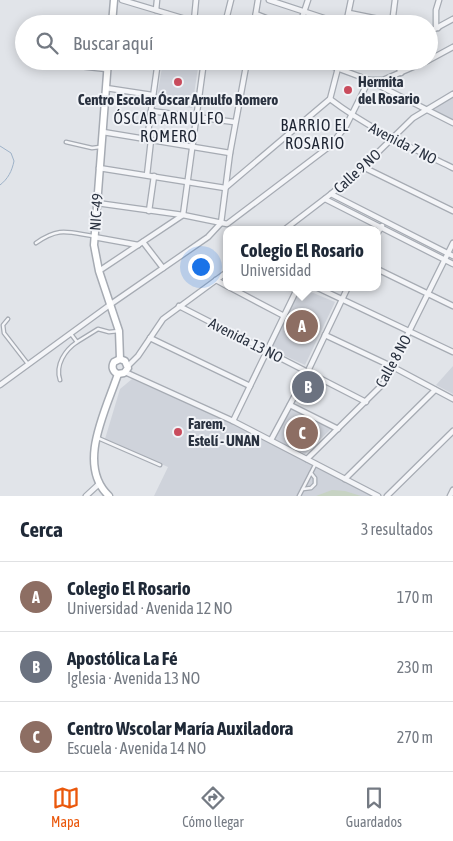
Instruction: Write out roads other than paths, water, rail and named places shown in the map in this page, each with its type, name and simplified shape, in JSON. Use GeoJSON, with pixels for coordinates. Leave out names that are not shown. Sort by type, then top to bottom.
{"type":"FeatureCollection","features":[{"type":"Feature","properties":{"kind":"street"},"geometry":{"type":"LineString","coordinates":[[113,15],[114,0]]}},
{"type":"Feature","properties":{"kind":"street"},"geometry":{"type":"LineString","coordinates":[[122,0],[171,15]]}},
{"type":"Feature","properties":{"kind":"street"},"geometry":{"type":"LineString","coordinates":[[156,10],[157,0]]}},
{"type":"Feature","properties":{"kind":"street"},"geometry":{"type":"LineString","coordinates":[[195,15],[196,0]]}},
{"type":"Feature","properties":{"kind":"street"},"geometry":{"type":"LineString","coordinates":[[227,15],[231,0]]}},
{"type":"Feature","properties":{"kind":"street"},"geometry":{"type":"LineString","coordinates":[[256,14],[258,0]]}},
{"type":"Feature","properties":{"kind":"street"},"geometry":{"type":"LineString","coordinates":[[269,0],[318,15]]}},
{"type":"Feature","properties":{"kind":"street"},"geometry":{"type":"LineString","coordinates":[[303,15],[308,0]]}},
{"type":"Feature","properties":{"kind":"street"},"geometry":{"type":"LineString","coordinates":[[351,0],[349,14],[355,15]]}},
{"type":"Feature","properties":{"kind":"street"},"geometry":{"type":"LineString","coordinates":[[394,15],[396,0]]}},
{"type":"Feature","properties":{"kind":"street"},"geometry":{"type":"LineString","coordinates":[[436,15],[439,0]]}},
{"type":"Feature","properties":{"kind":"street"},"geometry":{"type":"LineString","coordinates":[[438,28],[453,19]]}},
{"type":"Feature","properties":{"kind":"street"},"geometry":{"type":"LineString","coordinates":[[438,55],[453,47]]}},
{"type":"Feature","properties":{"kind":"street","name":"NIC-49"},"geometry":{"type":"LineString","coordinates":[[107,70],[94,245],[99,271],[119,331],[120,359],[115,360],[112,364],[113,369],[118,374],[97,438],[93,464],[99,484],[109,496]]}},
{"type":"Feature","properties":{"kind":"street"},"geometry":{"type":"LineString","coordinates":[[147,175],[152,95],[157,70]]}},
{"type":"Feature","properties":{"kind":"street"},"geometry":{"type":"LineString","coordinates":[[99,271],[183,215],[203,70]]}},
{"type":"Feature","properties":{"kind":"street"},"geometry":{"type":"LineString","coordinates":[[0,386],[111,304],[208,237],[221,223],[234,122],[245,70]]}},
{"type":"Feature","properties":{"kind":"street"},"geometry":{"type":"LineString","coordinates":[[99,168],[225,188],[330,99],[336,70]]}},
{"type":"Feature","properties":{"kind":"street"},"geometry":{"type":"LineString","coordinates":[[342,70],[369,80],[453,123]]}},
{"type":"Feature","properties":{"kind":"street"},"geometry":{"type":"LineString","coordinates":[[399,70],[401,74]]}},
{"type":"Feature","properties":{"kind":"street"},"geometry":{"type":"LineString","coordinates":[[369,80],[384,80],[409,70]]}},
{"type":"Feature","properties":{"kind":"street"},"geometry":{"type":"LineString","coordinates":[[97,202],[183,215],[227,224],[330,146],[343,132],[369,80]]}},
{"type":"Feature","properties":{"kind":"street"},"geometry":{"type":"LineString","coordinates":[[106,88],[152,95]]}},
{"type":"Feature","properties":{"kind":"street","name":"Calle 9 NO"},"geometry":{"type":"LineString","coordinates":[[292,226],[363,167],[413,118],[453,94]]}},
{"type":"Feature","properties":{"kind":"street","name":"Avenida 7 NO"},"geometry":{"type":"LineString","coordinates":[[330,99],[352,115],[392,138],[453,168]]}},
{"type":"Feature","properties":{"kind":"street"},"geometry":{"type":"LineString","coordinates":[[151,111],[234,122]]}},
{"type":"Feature","properties":{"kind":"street"},"geometry":{"type":"LineString","coordinates":[[103,132],[230,153]]}},
{"type":"Feature","properties":{"kind":"street"},"geometry":{"type":"LineString","coordinates":[[363,167],[453,211]]}},
{"type":"Feature","properties":{"kind":"street"},"geometry":{"type":"LineString","coordinates":[[150,210],[154,176]]}},
{"type":"Feature","properties":{"kind":"street"},"geometry":{"type":"LineString","coordinates":[[331,194],[450,255]]}},
{"type":"Feature","properties":{"kind":"street"},"geometry":{"type":"LineString","coordinates":[[325,199],[376,226]]}},
{"type":"Feature","properties":{"kind":"street"},"geometry":{"type":"LineString","coordinates":[[381,226],[384,222]]}},
{"type":"Feature","properties":{"kind":"street"},"geometry":{"type":"LineString","coordinates":[[381,228],[453,264]]}},
{"type":"Feature","properties":{"kind":"street"},"geometry":{"type":"LineString","coordinates":[[94,236],[138,245]]}},
{"type":"Feature","properties":{"kind":"street"},"geometry":{"type":"LineString","coordinates":[[143,242],[163,268]]}},
{"type":"Feature","properties":{"kind":"street","name":"Calle 8 NO"},"geometry":{"type":"LineString","coordinates":[[307,458],[383,384],[445,260],[450,255],[453,243]]}},
{"type":"Feature","properties":{"kind":"street"},"geometry":{"type":"LineString","coordinates":[[381,272],[453,306]]}},
{"type":"Feature","properties":{"kind":"street"},"geometry":{"type":"LineString","coordinates":[[118,374],[127,369],[138,356],[163,319],[223,275]]}},
{"type":"Feature","properties":{"kind":"street"},"geometry":{"type":"LineString","coordinates":[[216,280],[223,284]]}},
{"type":"Feature","properties":{"kind":"street"},"geometry":{"type":"LineString","coordinates":[[236,291],[284,316]]}},
{"type":"Feature","properties":{"kind":"street"},"geometry":{"type":"LineString","coordinates":[[233,421],[296,291]]}},
{"type":"Feature","properties":{"kind":"street"},"geometry":{"type":"LineString","coordinates":[[324,291],[453,352]]}},
{"type":"Feature","properties":{"kind":"street"},"geometry":{"type":"LineString","coordinates":[[271,440],[308,371],[346,291]]}},
{"type":"Feature","properties":{"kind":"street","name":"Avenida 13 NO"},"geometry":{"type":"LineString","coordinates":[[179,306],[366,402]]}},
{"type":"Feature","properties":{"kind":"street"},"geometry":{"type":"LineString","coordinates":[[325,335],[453,399]]}},
{"type":"Feature","properties":{"kind":"street"},"geometry":{"type":"LineString","coordinates":[[150,338],[250,386]]}},
{"type":"Feature","properties":{"kind":"street"},"geometry":{"type":"LineString","coordinates":[[120,359],[125,361],[127,369],[307,458],[378,496]]}},
{"type":"Feature","properties":{"kind":"street"},"geometry":{"type":"LineString","coordinates":[[344,479],[435,390]]}},
{"type":"Feature","properties":{"kind":"street"},"geometry":{"type":"LineString","coordinates":[[290,405],[338,429]]}},
{"type":"Feature","properties":{"kind":"street"},"geometry":{"type":"LineString","coordinates":[[387,496],[453,431]]}},
{"type":"Feature","properties":{"kind":"street"},"geometry":{"type":"LineString","coordinates":[[86,496],[99,484]]}},
{"type":"Feature","properties":{"kind":"street"},"geometry":{"type":"LineString","coordinates":[[450,496],[453,490]]}},
{"type":"Feature","properties":{"kind":"lane"},"geometry":{"type":"LineString","coordinates":[[66,142],[92,148],[101,148]]}},
{"type":"Feature","properties":{"kind":"lane"},"geometry":{"type":"LineString","coordinates":[[36,243],[52,233],[58,232],[94,236]]}},
{"type":"Feature","properties":{"kind":"lane"},"geometry":{"type":"LineString","coordinates":[[8,319],[3,325],[4,333],[29,365]]}},
{"type":"Feature","properties":{"kind":"lane"},"geometry":{"type":"LineString","coordinates":[[60,380],[58,375],[63,356],[69,347],[98,329],[109,332],[119,331]]}},
{"type":"Feature","properties":{"kind":"lane"},"geometry":{"type":"LineString","coordinates":[[71,334],[77,342]]}},
{"type":"Feature","properties":{"kind":"lane"},"geometry":{"type":"LineString","coordinates":[[97,438],[160,465]]}},
{"type":"Feature","properties":{"kind":"lane"},"geometry":{"type":"LineString","coordinates":[[299,496],[316,463]]}},
{"type":"Feature","properties":{"kind":"lane"},"geometry":{"type":"LineString","coordinates":[[303,488],[311,488],[315,484],[316,478],[311,473]]}},
{"type":"Feature","properties":{"kind":"waterway"},"geometry":{"type":"LineString","coordinates":[[0,146],[11,153],[14,161],[9,174],[0,185]]}},
{"type":"Feature","properties":{"kind":"place","name":"Centro Escolar Óscar Arnulfo Romero"},"geometry":{"type":"Point","coordinates":[178,82]}},
{"type":"Feature","properties":{"kind":"place","name":"Hermita del Rosario"},"geometry":{"type":"Point","coordinates":[348,90]}},
{"type":"Feature","properties":{"kind":"place","name":"Colegio El Rosario"},"geometry":{"type":"Point","coordinates":[302,326]}},
{"type":"Feature","properties":{"kind":"place","name":"Apostólica La Fé"},"geometry":{"type":"Point","coordinates":[308,387]}},
{"type":"Feature","properties":{"kind":"place","name":"Farem, Estelí - UNAN"},"geometry":{"type":"Point","coordinates":[178,432]}},
{"type":"Feature","properties":{"kind":"place","name":"Centro Wscolar María Auxiladora"},"geometry":{"type":"Point","coordinates":[302,433]}},
{"type":"Feature","properties":{"kind":"district","name":"ÓSCAR ARNULFO ROMERO"},"geometry":{"type":"Point","coordinates":[169,127]}},
{"type":"Feature","properties":{"kind":"district","name":"BARRIO EL ROSARIO"},"geometry":{"type":"Point","coordinates":[315,134]}}]}
